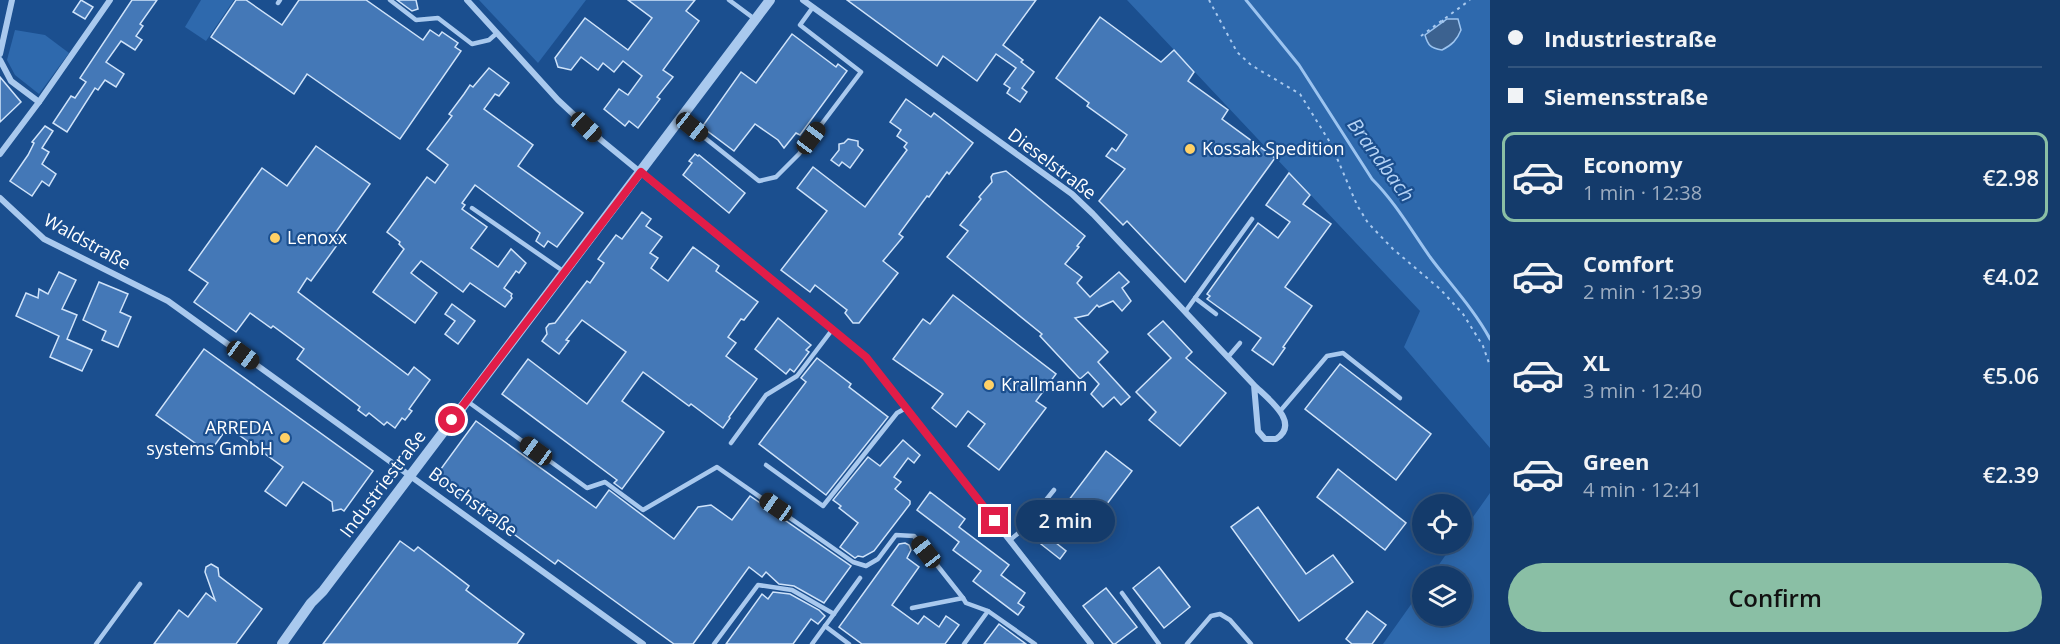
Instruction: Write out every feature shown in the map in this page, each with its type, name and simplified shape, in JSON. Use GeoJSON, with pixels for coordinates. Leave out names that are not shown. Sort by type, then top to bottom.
{"type":"FeatureCollection","features":[{"type":"Feature","properties":{"kind":"street"},"geometry":{"type":"LineString","coordinates":[[0,54],[12,0]]}},
{"type":"Feature","properties":{"kind":"street"},"geometry":{"type":"LineString","coordinates":[[0,154],[110,0]]}},
{"type":"Feature","properties":{"kind":"street"},"geometry":{"type":"LineString","coordinates":[[467,0],[558,100],[601,140],[866,357],[1091,644]]}},
{"type":"Feature","properties":{"kind":"street","name":"Industriestraße"},"geometry":{"type":"LineString","coordinates":[[282,644],[770,0]]}},
{"type":"Feature","properties":{"kind":"street","name":"Dieselstraße"},"geometry":{"type":"LineString","coordinates":[[803,0],[1072,194],[1113,234],[1254,385],[1281,410]]}},
{"type":"Feature","properties":{"kind":"street"},"geometry":{"type":"LineString","coordinates":[[0,60],[11,81],[39,102]]}},
{"type":"Feature","properties":{"kind":"street","name":"Waldstraße"},"geometry":{"type":"LineString","coordinates":[[0,198],[45,239],[168,301]]}},
{"type":"Feature","properties":{"kind":"street","name":"Boschstraße"},"geometry":{"type":"LineString","coordinates":[[168,301],[643,644]]}},
{"type":"Feature","properties":{"kind":"street"},"geometry":{"type":"LineString","coordinates":[[1254,385],[1256,421],[1258,431],[1263,437],[1272,440],[1283,433],[1285,425],[1281,410]]}},
{"type":"Feature","properties":{"kind":"lane"},"geometry":{"type":"LineString","coordinates":[[390,0],[416,20],[438,18],[472,44],[489,40],[496,33]]}},
{"type":"Feature","properties":{"kind":"lane"},"geometry":{"type":"LineString","coordinates":[[729,0],[756,20]]}},
{"type":"Feature","properties":{"kind":"lane"},"geometry":{"type":"LineString","coordinates":[[681,119],[759,181],[776,177],[798,154],[861,72],[800,25],[813,7]]}},
{"type":"Feature","properties":{"kind":"lane"},"geometry":{"type":"LineString","coordinates":[[472,208],[565,273]]}},
{"type":"Feature","properties":{"kind":"lane"},"geometry":{"type":"LineString","coordinates":[[1185,312],[1252,219]]}},
{"type":"Feature","properties":{"kind":"lane"},"geometry":{"type":"LineString","coordinates":[[1195,298],[1216,314]]}},
{"type":"Feature","properties":{"kind":"lane"},"geometry":{"type":"LineString","coordinates":[[731,442],[766,395],[797,376],[832,330]]}},
{"type":"Feature","properties":{"kind":"lane"},"geometry":{"type":"LineString","coordinates":[[1228,357],[1240,344]]}},
{"type":"Feature","properties":{"kind":"lane"},"geometry":{"type":"LineString","coordinates":[[1281,410],[1327,356],[1343,353],[1400,398]]}},
{"type":"Feature","properties":{"kind":"lane"},"geometry":{"type":"LineString","coordinates":[[467,401],[587,488],[604,482],[643,510],[717,467],[853,562],[866,566],[878,559],[896,536],[914,536],[966,603],[988,611],[1035,644]]}},
{"type":"Feature","properties":{"kind":"lane"},"geometry":{"type":"LineString","coordinates":[[766,465],[823,506],[897,413],[906,408]]}},
{"type":"Feature","properties":{"kind":"lane"},"geometry":{"type":"LineString","coordinates":[[1010,540],[1021,531],[1054,490]]}},
{"type":"Feature","properties":{"kind":"lane"},"geometry":{"type":"LineString","coordinates":[[812,644],[860,578]]}},
{"type":"Feature","properties":{"kind":"lane"},"geometry":{"type":"LineString","coordinates":[[96,644],[140,584]]}},
{"type":"Feature","properties":{"kind":"lane"},"geometry":{"type":"LineString","coordinates":[[714,644],[758,585],[792,590],[834,614]]}},
{"type":"Feature","properties":{"kind":"lane"},"geometry":{"type":"LineString","coordinates":[[1122,593],[1159,644]]}},
{"type":"Feature","properties":{"kind":"lane"},"geometry":{"type":"LineString","coordinates":[[912,608],[963,598]]}},
{"type":"Feature","properties":{"kind":"lane"},"geometry":{"type":"LineString","coordinates":[[964,644],[988,611]]}},
{"type":"Feature","properties":{"kind":"lane"},"geometry":{"type":"LineString","coordinates":[[1187,644],[1211,616],[1220,614],[1230,620],[1251,644]]}},
{"type":"Feature","properties":{"kind":"lane"},"geometry":{"type":"LineString","coordinates":[[825,626],[849,644]]}},
{"type":"Feature","properties":{"kind":"path"},"geometry":{"type":"LineString","coordinates":[[1209,0],[1237,52],[1251,65],[1300,94],[1331,144],[1357,205],[1368,223],[1393,249],[1448,297],[1463,314],[1485,346],[1490,366]]}},
{"type":"Feature","properties":{"kind":"path"},"geometry":{"type":"LineString","coordinates":[[1421,36],[1470,0]]}},
{"type":"Feature","properties":{"kind":"path"},"geometry":{"type":"LineString","coordinates":[[1442,20],[1446,26]]}},
{"type":"Feature","properties":{"kind":"shaded area"},"geometry":{"type":"Polygon","coordinates":[[[201,0],[234,0],[206,41],[185,27],[201,0]]]}},
{"type":"Feature","properties":{"kind":"shaded area"},"geometry":{"type":"Polygon","coordinates":[[[479,0],[586,0],[538,63],[479,0]]]}},
{"type":"Feature","properties":{"kind":"shaded area"},"geometry":{"type":"Polygon","coordinates":[[[1127,0],[1490,0],[1490,448],[1404,347],[1420,311],[1127,0]]]}},
{"type":"Feature","properties":{"kind":"shaded area"},"geometry":{"type":"Polygon","coordinates":[[[1447,19],[1458,19],[1461,30],[1454,42],[1442,50],[1429,44],[1425,35],[1447,19]]]}},
{"type":"Feature","properties":{"kind":"shaded area"},"geometry":{"type":"Polygon","coordinates":[[[15,30],[45,35],[69,53],[39,94],[15,75],[7,60],[15,30]]]}},
{"type":"Feature","properties":{"kind":"shaded area"},"geometry":{"type":"Polygon","coordinates":[[[1490,493],[1490,644],[1383,644],[1412,603],[1412,626],[1472,626],[1472,566],[1438,566],[1446,554],[1472,554],[1472,518],[1490,493]]]}},
{"type":"Feature","properties":{"kind":"building"},"geometry":{"type":"Polygon","coordinates":[[[81,0],[93,7],[85,19],[73,12],[81,0]]]}},
{"type":"Feature","properties":{"kind":"building"},"geometry":{"type":"Polygon","coordinates":[[[132,0],[157,0],[140,24],[143,26],[136,36],[142,40],[135,50],[121,41],[106,62],[124,74],[116,87],[105,80],[98,90],[95,88],[67,132],[53,123],[71,96],[75,98],[86,82],[80,78],[132,0]]]}},
{"type":"Feature","properties":{"kind":"building"},"geometry":{"type":"Polygon","coordinates":[[[236,0],[246,0],[282,25],[299,0],[366,0],[423,40],[430,30],[439,36],[442,32],[458,43],[455,47],[461,51],[400,139],[307,74],[294,94],[211,37],[236,0]]]}},
{"type":"Feature","properties":{"kind":"building"},"geometry":{"type":"Polygon","coordinates":[[[397,0],[416,0],[418,9],[412,11],[397,0]]]}},
{"type":"Feature","properties":{"kind":"building"},"geometry":{"type":"Polygon","coordinates":[[[628,0],[695,0],[686,11],[699,21],[663,70],[673,77],[657,97],[660,99],[638,128],[629,121],[625,126],[604,109],[619,89],[628,95],[642,76],[623,61],[614,72],[603,63],[598,70],[581,57],[571,70],[558,67],[555,58],[585,18],[628,50],[652,18],[628,0]]]}},
{"type":"Feature","properties":{"kind":"building"},"geometry":{"type":"Polygon","coordinates":[[[847,0],[1036,0],[1003,45],[1023,60],[1021,62],[1034,72],[1022,88],[1027,92],[1020,102],[1007,93],[1010,88],[1004,84],[1016,68],[996,54],[977,81],[943,56],[937,66],[847,0]]]}},
{"type":"Feature","properties":{"kind":"building","name":"Kossak Spedition"},"geometry":{"type":"Polygon","coordinates":[[[1100,17],[1161,62],[1174,50],[1194,72],[1188,81],[1228,110],[1222,119],[1275,158],[1185,282],[1127,221],[1123,225],[1099,201],[1125,169],[1106,156],[1112,148],[1116,151],[1127,135],[1087,106],[1089,103],[1056,78],[1100,17]]]}},
{"type":"Feature","properties":{"kind":"building"},"geometry":{"type":"Polygon","coordinates":[[[792,34],[836,67],[838,64],[847,71],[800,135],[796,133],[784,148],[778,140],[755,124],[734,151],[702,127],[741,72],[756,83],[792,34]]]}},
{"type":"Feature","properties":{"kind":"building"},"geometry":{"type":"Polygon","coordinates":[[[489,68],[509,83],[499,96],[495,94],[484,109],[533,145],[518,166],[583,213],[557,247],[548,241],[544,247],[536,241],[540,233],[475,185],[462,203],[465,205],[462,209],[487,227],[471,248],[498,267],[511,249],[526,263],[519,273],[516,271],[504,288],[512,294],[512,298],[505,307],[470,283],[463,292],[421,261],[411,273],[437,293],[415,323],[373,292],[404,249],[399,244],[400,242],[387,232],[427,177],[435,183],[448,165],[427,149],[452,116],[449,114],[470,85],[473,87],[489,68]]]}},
{"type":"Feature","properties":{"kind":"building"},"geometry":{"type":"Polygon","coordinates":[[[0,77],[21,102],[0,122],[0,77]]]}},
{"type":"Feature","properties":{"kind":"building"},"geometry":{"type":"Polygon","coordinates":[[[906,99],[931,117],[934,113],[973,143],[949,174],[947,172],[929,197],[927,196],[899,234],[903,237],[883,261],[898,273],[859,323],[853,323],[845,313],[847,310],[815,285],[810,292],[781,270],[827,211],[797,188],[813,167],[865,207],[907,150],[904,147],[907,143],[897,136],[901,130],[890,122],[906,99]]]}},
{"type":"Feature","properties":{"kind":"building"},"geometry":{"type":"Polygon","coordinates":[[[45,126],[53,131],[42,148],[49,152],[42,164],[56,174],[49,186],[42,181],[32,196],[10,181],[28,155],[34,143],[32,142],[45,126]]]}},
{"type":"Feature","properties":{"kind":"building"},"geometry":{"type":"Polygon","coordinates":[[[848,139],[858,141],[858,146],[863,150],[850,168],[842,162],[839,166],[831,160],[839,150],[839,144],[848,139]]]}},
{"type":"Feature","properties":{"kind":"building","name":"Lenoxx"},"geometry":{"type":"Polygon","coordinates":[[[316,146],[370,184],[333,236],[340,241],[311,281],[307,278],[298,292],[408,375],[414,367],[430,380],[409,409],[412,411],[405,420],[402,418],[395,428],[387,422],[384,425],[369,413],[366,416],[358,410],[360,407],[297,359],[304,349],[273,326],[271,328],[250,313],[236,332],[194,302],[208,283],[189,270],[262,168],[287,186],[316,146]]]}},
{"type":"Feature","properties":{"kind":"building"},"geometry":{"type":"Polygon","coordinates":[[[695,154],[745,193],[729,213],[683,175],[692,163],[689,161],[695,154]]]}},
{"type":"Feature","properties":{"kind":"building"},"geometry":{"type":"Polygon","coordinates":[[[1006,171],[1085,236],[1065,264],[1082,277],[1077,283],[1090,297],[1119,272],[1129,282],[1122,288],[1131,301],[1122,311],[1113,301],[1099,307],[1097,305],[1088,315],[1075,318],[1108,352],[1098,362],[1130,397],[1121,405],[1114,397],[1103,407],[1091,394],[1099,384],[1088,372],[1080,379],[1040,336],[1042,334],[947,257],[968,231],[960,225],[992,182],[993,174],[1006,171]]]}},
{"type":"Feature","properties":{"kind":"building"},"geometry":{"type":"Polygon","coordinates":[[[1289,173],[1310,195],[1303,204],[1331,224],[1285,287],[1312,306],[1273,365],[1252,350],[1261,338],[1207,299],[1210,296],[1207,294],[1258,223],[1278,238],[1290,222],[1266,205],[1289,173]]]}},
{"type":"Feature","properties":{"kind":"building"},"geometry":{"type":"Polygon","coordinates":[[[642,212],[651,219],[646,226],[662,237],[650,253],[658,258],[651,268],[668,281],[693,247],[719,266],[716,271],[758,302],[744,320],[741,319],[728,337],[736,343],[726,356],[757,379],[723,428],[643,372],[622,401],[664,432],[622,489],[614,483],[617,480],[502,394],[528,359],[587,404],[626,352],[582,320],[566,340],[569,341],[559,354],[542,341],[547,334],[546,328],[549,324],[555,323],[587,281],[590,283],[604,263],[598,259],[616,235],[622,239],[642,212]]]}},
{"type":"Feature","properties":{"kind":"building"},"geometry":{"type":"Polygon","coordinates":[[[59,272],[76,280],[62,309],[77,315],[67,339],[92,350],[82,371],[50,357],[59,336],[16,316],[26,293],[38,298],[39,289],[48,294],[59,272]]]}},
{"type":"Feature","properties":{"kind":"building"},"geometry":{"type":"Polygon","coordinates":[[[99,282],[128,294],[120,312],[131,317],[118,347],[102,340],[106,331],[83,320],[99,282]]]}},
{"type":"Feature","properties":{"kind":"building","name":"Krallmann"},"geometry":{"type":"Polygon","coordinates":[[[953,295],[1056,374],[1036,401],[1046,408],[999,470],[968,446],[985,424],[968,411],[956,427],[932,408],[943,394],[893,359],[923,319],[930,324],[953,295]]]}},
{"type":"Feature","properties":{"kind":"building"},"geometry":{"type":"Polygon","coordinates":[[[452,304],[475,321],[458,344],[445,334],[455,321],[445,314],[452,304]]]}},
{"type":"Feature","properties":{"kind":"building"},"geometry":{"type":"Polygon","coordinates":[[[778,318],[811,345],[806,350],[809,352],[794,372],[790,369],[786,374],[755,349],[778,318]]]}},
{"type":"Feature","properties":{"kind":"building"},"geometry":{"type":"Polygon","coordinates":[[[1163,321],[1192,352],[1186,358],[1226,393],[1180,446],[1149,420],[1156,412],[1136,392],[1171,358],[1148,334],[1163,321]]]}},
{"type":"Feature","properties":{"kind":"building","name":"ARREDA systems GmbH"},"geometry":{"type":"Polygon","coordinates":[[[204,349],[373,471],[344,511],[341,509],[333,511],[332,502],[303,482],[286,506],[265,491],[283,467],[228,427],[209,453],[156,415],[204,349]]]}},
{"type":"Feature","properties":{"kind":"building"},"geometry":{"type":"Polygon","coordinates":[[[817,358],[851,384],[849,387],[888,417],[826,495],[759,444],[806,382],[801,378],[817,358]]]}},
{"type":"Feature","properties":{"kind":"building"},"geometry":{"type":"Polygon","coordinates":[[[1340,364],[1431,434],[1396,480],[1305,409],[1340,364]]]}},
{"type":"Feature","properties":{"kind":"building"},"geometry":{"type":"Polygon","coordinates":[[[476,421],[596,508],[609,490],[674,539],[698,507],[711,505],[732,520],[750,496],[851,566],[824,603],[794,586],[779,584],[766,572],[762,577],[749,567],[693,644],[674,644],[558,560],[555,564],[435,477],[476,421]]]}},
{"type":"Feature","properties":{"kind":"building"},"geometry":{"type":"Polygon","coordinates":[[[903,440],[920,455],[914,463],[908,458],[894,477],[901,482],[895,489],[910,501],[910,504],[874,551],[863,557],[855,558],[840,547],[858,523],[839,508],[841,506],[833,500],[868,457],[880,466],[903,440]]]}},
{"type":"Feature","properties":{"kind":"building"},"geometry":{"type":"Polygon","coordinates":[[[1106,451],[1132,471],[1103,509],[1107,511],[1090,534],[1068,517],[1051,539],[1066,551],[1060,559],[1032,537],[1051,513],[1056,517],[1106,451]]]}},
{"type":"Feature","properties":{"kind":"building"},"geometry":{"type":"Polygon","coordinates":[[[1338,469],[1406,523],[1385,550],[1317,497],[1338,469]]]}},
{"type":"Feature","properties":{"kind":"building"},"geometry":{"type":"Polygon","coordinates":[[[930,492],[965,519],[959,527],[1009,565],[1001,575],[1025,593],[1018,603],[1024,607],[1018,615],[973,581],[981,571],[953,550],[959,542],[917,510],[930,492]]]}},
{"type":"Feature","properties":{"kind":"building"},"geometry":{"type":"Polygon","coordinates":[[[1258,507],[1306,574],[1333,555],[1353,582],[1299,621],[1231,527],[1258,507]]]}},
{"type":"Feature","properties":{"kind":"building"},"geometry":{"type":"Polygon","coordinates":[[[400,541],[414,551],[418,547],[469,586],[466,590],[524,634],[517,644],[323,644],[400,541]]]}},
{"type":"Feature","properties":{"kind":"building"},"geometry":{"type":"Polygon","coordinates":[[[905,543],[911,550],[907,558],[919,567],[892,605],[918,624],[924,616],[939,627],[946,616],[959,625],[945,644],[862,644],[839,627],[899,544],[905,543]]]}},
{"type":"Feature","properties":{"kind":"building"},"geometry":{"type":"Polygon","coordinates":[[[211,564],[218,568],[219,576],[262,609],[236,644],[154,644],[179,610],[188,617],[206,593],[215,600],[205,572],[206,567],[211,564]]]}},
{"type":"Feature","properties":{"kind":"building"},"geometry":{"type":"Polygon","coordinates":[[[1159,567],[1190,607],[1164,628],[1133,588],[1159,567]]]}},
{"type":"Feature","properties":{"kind":"building"},"geometry":{"type":"Polygon","coordinates":[[[1106,588],[1137,627],[1115,644],[1083,606],[1106,588]]]}},
{"type":"Feature","properties":{"kind":"building"},"geometry":{"type":"Polygon","coordinates":[[[773,592],[790,594],[819,610],[825,616],[818,624],[811,619],[793,644],[726,644],[762,594],[768,599],[773,592]]]}},
{"type":"Feature","properties":{"kind":"building"},"geometry":{"type":"Polygon","coordinates":[[[1367,611],[1386,625],[1372,644],[1352,644],[1346,639],[1367,611]]]}},
{"type":"Feature","properties":{"kind":"building"},"geometry":{"type":"Polygon","coordinates":[[[999,624],[1026,644],[984,644],[999,624]]]}},
{"type":"Feature","properties":{"kind":"waterway","name":"Brandbach"},"geometry":{"type":"LineString","coordinates":[[1246,0],[1299,65],[1372,179],[1477,317],[1490,339]]}},
{"type":"Feature","properties":{"kind":"place","name":"Kossak Spedition"},"geometry":{"type":"Point","coordinates":[1190,149]}},
{"type":"Feature","properties":{"kind":"place","name":"Lenoxx"},"geometry":{"type":"Point","coordinates":[275,238]}},
{"type":"Feature","properties":{"kind":"place","name":"Krallmann"},"geometry":{"type":"Point","coordinates":[989,385]}},
{"type":"Feature","properties":{"kind":"place","name":"ARREDA systems GmbH"},"geometry":{"type":"Point","coordinates":[285,438]}},
{"type":"Feature","properties":{"kind":"route"},"geometry":{"type":"LineString","coordinates":[[452,420],[641,172],[866,357],[995,521]]}}]}
